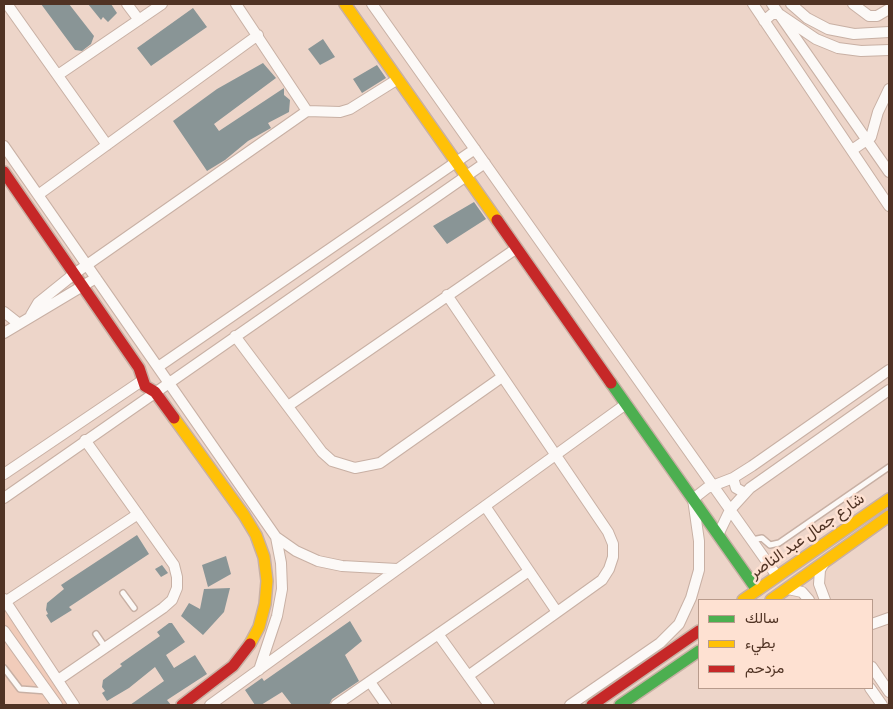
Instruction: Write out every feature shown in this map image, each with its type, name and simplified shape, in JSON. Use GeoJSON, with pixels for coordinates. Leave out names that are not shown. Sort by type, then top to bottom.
{"type":"FeatureCollection","features":[{"type":"Feature","properties":{"kind":"street"},"geometry":{"type":"LineString","coordinates":[[7,4],[107,145]]}},
{"type":"Feature","properties":{"kind":"street"},"geometry":{"type":"LineString","coordinates":[[127,4],[139,20]]}},
{"type":"Feature","properties":{"kind":"street"},"geometry":{"type":"LineString","coordinates":[[58,75],[162,4]]}},
{"type":"Feature","properties":{"kind":"street"},"geometry":{"type":"LineString","coordinates":[[236,4],[307,111]]}},
{"type":"Feature","properties":{"kind":"street"},"geometry":{"type":"LineString","coordinates":[[345,4],[757,590]]}},
{"type":"Feature","properties":{"kind":"street"},"geometry":{"type":"LineString","coordinates":[[372,4],[778,576]]}},
{"type":"Feature","properties":{"kind":"street"},"geometry":{"type":"LineString","coordinates":[[753,4],[889,206]]}},
{"type":"Feature","properties":{"kind":"street"},"geometry":{"type":"LineString","coordinates":[[772,4],[889,172]]}},
{"type":"Feature","properties":{"kind":"street"},"geometry":{"type":"LineString","coordinates":[[791,4],[807,18],[828,29],[854,34],[889,32]]}},
{"type":"Feature","properties":{"kind":"street"},"geometry":{"type":"LineString","coordinates":[[853,4],[868,16],[877,16],[889,9]]}},
{"type":"Feature","properties":{"kind":"street"},"geometry":{"type":"LineString","coordinates":[[764,21],[772,14],[779,14],[816,39],[838,48],[861,51],[889,50]]}},
{"type":"Feature","properties":{"kind":"street"},"geometry":{"type":"LineString","coordinates":[[38,195],[258,35]]}},
{"type":"Feature","properties":{"kind":"street"},"geometry":{"type":"LineString","coordinates":[[30,315],[38,303],[74,274],[307,111],[340,112],[350,109],[398,79]]}},
{"type":"Feature","properties":{"kind":"street"},"geometry":{"type":"LineString","coordinates":[[852,150],[868,141],[873,132],[881,102],[889,89]]}},
{"type":"Feature","properties":{"kind":"street"},"geometry":{"type":"LineString","coordinates":[[4,146],[276,537],[296,551],[318,561],[342,566],[397,569]]}},
{"type":"Feature","properties":{"kind":"street"},"geometry":{"type":"LineString","coordinates":[[158,367],[475,149]]}},
{"type":"Feature","properties":{"kind":"street"},"geometry":{"type":"LineString","coordinates":[[4,498],[485,163]]}},
{"type":"Feature","properties":{"kind":"street"},"geometry":{"type":"LineString","coordinates":[[4,172],[139,368],[146,388],[156,392],[256,535],[264,557],[267,581],[265,604],[259,627],[248,648],[233,666],[182,705]]}},
{"type":"Feature","properties":{"kind":"street"},"geometry":{"type":"LineString","coordinates":[[288,406],[517,248]]}},
{"type":"Feature","properties":{"kind":"street"},"geometry":{"type":"LineString","coordinates":[[4,333],[30,315],[41,312],[96,278]]}},
{"type":"Feature","properties":{"kind":"street"},"geometry":{"type":"LineString","coordinates":[[447,295],[608,532],[612,544],[613,557],[609,569],[602,580],[468,676]]}},
{"type":"Feature","properties":{"kind":"street"},"geometry":{"type":"LineString","coordinates":[[4,312],[18,323]]}},
{"type":"Feature","properties":{"kind":"street"},"geometry":{"type":"LineString","coordinates":[[236,336],[322,452],[332,460],[349,467],[368,468],[380,463],[502,377]]}},
{"type":"Feature","properties":{"kind":"street"},"geometry":{"type":"LineString","coordinates":[[693,499],[713,485],[733,478],[889,370]]}},
{"type":"Feature","properties":{"kind":"street"},"geometry":{"type":"LineString","coordinates":[[4,474],[143,380]]}},
{"type":"Feature","properties":{"kind":"street"},"geometry":{"type":"LineString","coordinates":[[718,535],[730,510],[745,493],[889,390]]}},
{"type":"Feature","properties":{"kind":"street"},"geometry":{"type":"LineString","coordinates":[[210,705],[222,702],[259,670],[626,404]]}},
{"type":"Feature","properties":{"kind":"street"},"geometry":{"type":"LineString","coordinates":[[58,680],[163,608],[172,600],[176,588],[177,576],[174,565],[85,440]]}},
{"type":"Feature","properties":{"kind":"street"},"geometry":{"type":"LineString","coordinates":[[733,478],[736,488],[745,493]]}},
{"type":"Feature","properties":{"kind":"street"},"geometry":{"type":"LineString","coordinates":[[570,705],[660,643],[679,624],[692,598],[699,570],[699,541],[693,499]]}},
{"type":"Feature","properties":{"kind":"street","name":"شارع جمال عبد الناصر"},"geometry":{"type":"LineString","coordinates":[[744,599],[889,499]]}},
{"type":"Feature","properties":{"kind":"street"},"geometry":{"type":"LineString","coordinates":[[485,506],[557,612]]}},
{"type":"Feature","properties":{"kind":"street"},"geometry":{"type":"LineString","coordinates":[[74,705],[4,601],[138,514]]}},
{"type":"Feature","properties":{"kind":"street","name":"شارع جمال عبد الناصر"},"geometry":{"type":"LineString","coordinates":[[772,599],[889,516]]}},
{"type":"Feature","properties":{"kind":"street"},"geometry":{"type":"LineString","coordinates":[[259,670],[278,616],[282,590],[281,563],[276,537]]}},
{"type":"Feature","properties":{"kind":"street"},"geometry":{"type":"LineString","coordinates":[[824,563],[818,577],[824,599]]}},
{"type":"Feature","properties":{"kind":"street"},"geometry":{"type":"LineString","coordinates":[[336,705],[529,571]]}},
{"type":"Feature","properties":{"kind":"street"},"geometry":{"type":"LineString","coordinates":[[788,588],[802,592],[808,599]]}},
{"type":"Feature","properties":{"kind":"street"},"geometry":{"type":"LineString","coordinates":[[873,624],[889,618]]}},
{"type":"Feature","properties":{"kind":"street"},"geometry":{"type":"LineString","coordinates":[[18,620],[4,631],[57,705]]}},
{"type":"Feature","properties":{"kind":"street"},"geometry":{"type":"LineString","coordinates":[[592,705],[698,632]]}},
{"type":"Feature","properties":{"kind":"street"},"geometry":{"type":"LineString","coordinates":[[438,634],[489,705]]}},
{"type":"Feature","properties":{"kind":"street"},"geometry":{"type":"LineString","coordinates":[[610,693],[611,700],[618,705],[698,652]]}},
{"type":"Feature","properties":{"kind":"street"},"geometry":{"type":"LineString","coordinates":[[873,668],[889,692]]}},
{"type":"Feature","properties":{"kind":"street"},"geometry":{"type":"LineString","coordinates":[[370,682],[386,705]]}},
{"type":"Feature","properties":{"kind":"street"},"geometry":{"type":"LineString","coordinates":[[871,689],[882,705]]}},
{"type":"Feature","properties":{"kind":"lane"},"geometry":{"type":"LineString","coordinates":[[752,541],[762,538],[770,545],[779,543],[889,467]]}},
{"type":"Feature","properties":{"kind":"lane"},"geometry":{"type":"LineString","coordinates":[[123,593],[134,608]]}},
{"type":"Feature","properties":{"kind":"lane"},"geometry":{"type":"LineString","coordinates":[[96,634],[106,648]]}},
{"type":"Feature","properties":{"kind":"lane"},"geometry":{"type":"LineString","coordinates":[[4,668],[20,689],[47,691]]}},
{"type":"Feature","properties":{"kind":"shaded area"},"geometry":{"type":"Polygon","coordinates":[[[4,596],[74,705],[4,705],[4,596]]]}},
{"type":"Feature","properties":{"kind":"building"},"geometry":{"type":"Polygon","coordinates":[[[41,4],[69,4],[94,36],[91,44],[82,51],[75,50],[41,4]]]}},
{"type":"Feature","properties":{"kind":"building"},"geometry":{"type":"Polygon","coordinates":[[[88,4],[111,4],[117,13],[108,22],[103,17],[101,20],[88,4]]]}},
{"type":"Feature","properties":{"kind":"building"},"geometry":{"type":"Polygon","coordinates":[[[193,8],[207,27],[151,66],[137,48],[193,8]]]}},
{"type":"Feature","properties":{"kind":"building"},"geometry":{"type":"Polygon","coordinates":[[[323,39],[335,57],[320,65],[308,49],[323,39]]]}},
{"type":"Feature","properties":{"kind":"building"},"geometry":{"type":"Polygon","coordinates":[[[263,63],[276,78],[214,124],[219,131],[284,88],[284,95],[290,100],[289,112],[268,123],[271,128],[248,141],[225,160],[207,171],[173,121],[217,89],[263,63]]]}},
{"type":"Feature","properties":{"kind":"building"},"geometry":{"type":"Polygon","coordinates":[[[377,65],[386,78],[362,93],[353,79],[377,65]]]}},
{"type":"Feature","properties":{"kind":"building"},"geometry":{"type":"Polygon","coordinates":[[[474,202],[486,219],[447,244],[433,226],[474,202]]]}},
{"type":"Feature","properties":{"kind":"building"},"geometry":{"type":"Polygon","coordinates":[[[137,535],[149,554],[69,607],[72,610],[51,623],[46,615],[48,614],[46,610],[47,603],[64,589],[61,585],[137,535]]]}},
{"type":"Feature","properties":{"kind":"building"},"geometry":{"type":"Polygon","coordinates":[[[226,556],[231,574],[208,587],[202,565],[226,556]]]}},
{"type":"Feature","properties":{"kind":"building"},"geometry":{"type":"Polygon","coordinates":[[[162,565],[168,573],[161,577],[155,569],[162,565]]]}},
{"type":"Feature","properties":{"kind":"building"},"geometry":{"type":"Polygon","coordinates":[[[230,588],[224,612],[203,635],[181,616],[189,603],[200,609],[204,589],[230,588]]]}},
{"type":"Feature","properties":{"kind":"building"},"geometry":{"type":"Polygon","coordinates":[[[350,621],[362,641],[345,655],[359,681],[332,699],[329,705],[292,705],[282,692],[261,705],[255,705],[245,690],[262,678],[264,681],[350,621]]]}},
{"type":"Feature","properties":{"kind":"building"},"geometry":{"type":"Polygon","coordinates":[[[169,623],[172,623],[185,642],[166,655],[174,668],[195,655],[207,674],[167,700],[171,705],[130,705],[164,681],[155,667],[129,688],[107,701],[102,693],[105,691],[102,687],[103,680],[122,666],[120,664],[160,636],[157,632],[169,623]]]}},
{"type":"Feature","properties":{"kind":"traffic: fast"},"geometry":{"type":"LineString","coordinates":[[611,383],[757,590]]}},
{"type":"Feature","properties":{"kind":"traffic: fast"},"geometry":{"type":"LineString","coordinates":[[620,705],[698,652]]}},
{"type":"Feature","properties":{"kind":"traffic: slow"},"geometry":{"type":"LineString","coordinates":[[345,4],[497,220]]}},
{"type":"Feature","properties":{"kind":"traffic: slow"},"geometry":{"type":"LineString","coordinates":[[174,418],[244,515],[256,535],[264,557],[267,581],[265,604],[259,627],[250,644]]}},
{"type":"Feature","properties":{"kind":"traffic: slow"},"geometry":{"type":"LineString","coordinates":[[744,599],[889,499]]}},
{"type":"Feature","properties":{"kind":"traffic: slow"},"geometry":{"type":"LineString","coordinates":[[772,599],[889,516]]}},
{"type":"Feature","properties":{"kind":"traffic: jam"},"geometry":{"type":"LineString","coordinates":[[4,172],[139,368],[145,386],[155,392],[174,418]]}},
{"type":"Feature","properties":{"kind":"traffic: jam"},"geometry":{"type":"LineString","coordinates":[[497,220],[611,383]]}},
{"type":"Feature","properties":{"kind":"traffic: jam"},"geometry":{"type":"LineString","coordinates":[[592,705],[698,632]]}},
{"type":"Feature","properties":{"kind":"traffic: jam"},"geometry":{"type":"LineString","coordinates":[[182,705],[233,666],[250,644]]}}]}
